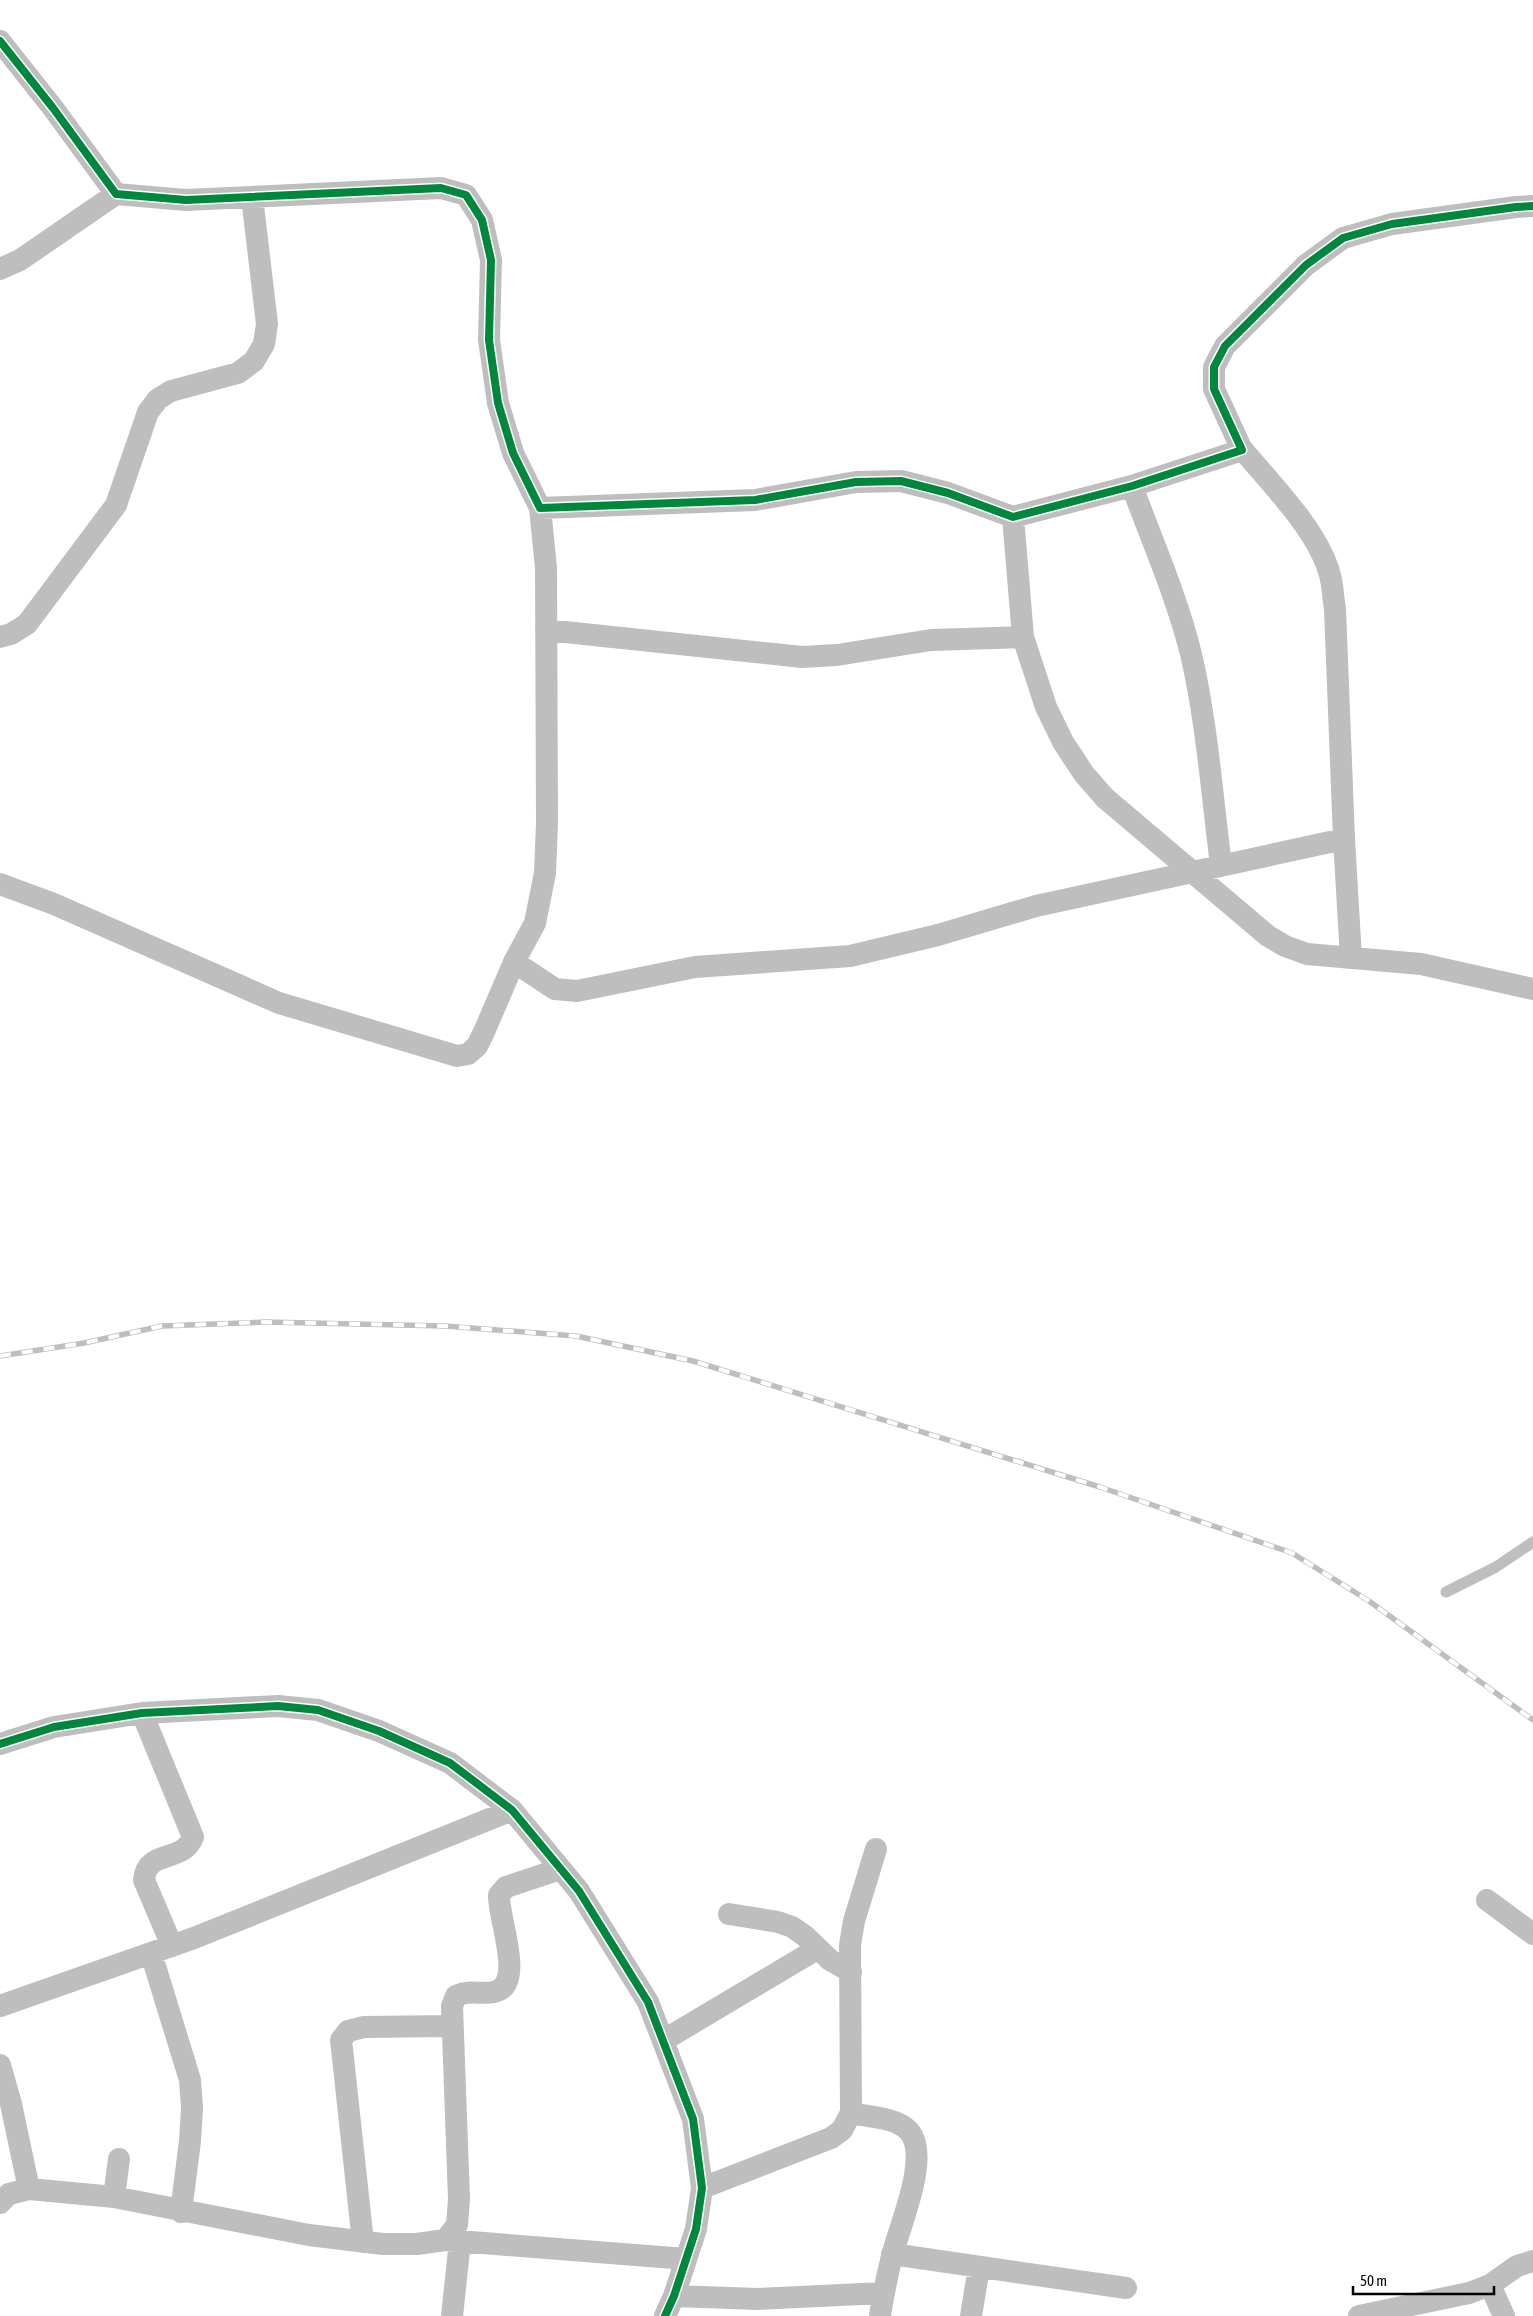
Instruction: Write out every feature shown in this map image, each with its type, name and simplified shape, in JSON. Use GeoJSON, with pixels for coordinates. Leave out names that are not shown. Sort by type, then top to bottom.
{"type":"FeatureCollection","features":[{"type":"Feature","properties":{"kind":"street"},"geometry":{"type":"LineString","coordinates":[[0,41],[53,108],[116,194]]}},
{"type":"Feature","properties":{"kind":"street"},"geometry":{"type":"LineString","coordinates":[[0,270],[20,260],[116,194],[186,200],[441,188],[466,196],[482,220],[491,260],[490,340],[498,403],[513,453],[540,508],[546,568],[547,823],[545,873],[535,923],[514,962],[477,1046],[468,1054],[457,1056],[279,1003],[54,904],[0,884]]}},
{"type":"Feature","properties":{"kind":"street"},"geometry":{"type":"LineString","coordinates":[[0,637],[11,634],[27,624],[116,505],[148,412],[158,399],[171,391],[238,373],[254,361],[264,344],[267,324],[252,197]]}},
{"type":"Feature","properties":{"kind":"street"},"geometry":{"type":"LineString","coordinates":[[1351,958],[1344,839],[1335,609],[1329,574],[1315,542],[1292,510],[1242,449],[1214,389],[1214,368],[1225,346],[1306,265],[1343,238],[1392,224],[1533,206]]}},
{"type":"Feature","properties":{"kind":"street"},"geometry":{"type":"LineString","coordinates":[[540,508],[755,500],[856,482],[901,481],[948,493],[1012,517],[1132,486],[1242,449]]}},
{"type":"Feature","properties":{"kind":"street"},"geometry":{"type":"LineString","coordinates":[[1132,486],[1180,614],[1191,654],[1221,865]]}},
{"type":"Feature","properties":{"kind":"street"},"geometry":{"type":"LineString","coordinates":[[1012,517],[1023,637],[1046,707],[1063,742],[1084,774],[1104,798],[1268,936],[1285,946],[1307,954],[1421,964],[1533,989]]}},
{"type":"Feature","properties":{"kind":"street"},"geometry":{"type":"LineString","coordinates":[[546,630],[802,657],[837,655],[931,640],[1023,637]]}},
{"type":"Feature","properties":{"kind":"street"},"geometry":{"type":"LineString","coordinates":[[514,962],[555,988],[577,990],[695,967],[850,956],[938,935],[1036,906],[1344,839]]}},
{"type":"Feature","properties":{"kind":"street"},"geometry":{"type":"LineString","coordinates":[[0,1744],[54,1727],[142,1713],[278,1706],[318,1710],[387,1735],[450,1763],[512,1810],[579,1891],[648,2002],[693,2119],[702,2188],[696,2229],[674,2296],[665,2316]]}},
{"type":"Feature","properties":{"kind":"street"},"geometry":{"type":"LineString","coordinates":[[142,1713],[193,1837],[190,1846],[183,1851],[154,1860],[145,1872],[144,1880],[162,1949],[190,2080],[192,2108],[190,2141],[181,2212]]}},
{"type":"Feature","properties":{"kind":"street"},"geometry":{"type":"LineString","coordinates":[[0,2006],[162,1949],[512,1810]]}},
{"type":"Feature","properties":{"kind":"street"},"geometry":{"type":"LineString","coordinates":[[702,2188],[831,2138],[842,2130],[851,2113],[850,1945],[854,1921],[876,1849]]}},
{"type":"Feature","properties":{"kind":"street"},"geometry":{"type":"LineString","coordinates":[[452,2316],[452,2241],[457,2224],[459,2199],[452,2006],[456,1996],[464,1992],[494,1992],[506,1986],[510,1976],[510,1959],[498,1907],[499,1895],[506,1887],[560,1869]]}},
{"type":"Feature","properties":{"kind":"street"},"geometry":{"type":"LineString","coordinates":[[1487,1900],[1533,1934]]}},
{"type":"Feature","properties":{"kind":"street"},"geometry":{"type":"LineString","coordinates":[[730,1914],[785,1924],[805,1936],[830,1960],[851,1972]]}},
{"type":"Feature","properties":{"kind":"street"},"geometry":{"type":"LineString","coordinates":[[664,2040],[817,1949]]}},
{"type":"Feature","properties":{"kind":"street"},"geometry":{"type":"LineString","coordinates":[[363,2242],[341,2040],[348,2031],[364,2027],[452,2026]]}},
{"type":"Feature","properties":{"kind":"street"},"geometry":{"type":"LineString","coordinates":[[0,2065],[12,2104],[29,2188]]}},
{"type":"Feature","properties":{"kind":"street"},"geometry":{"type":"LineString","coordinates":[[851,2113],[894,2121],[909,2131],[916,2146],[914,2179],[892,2254],[880,2316]]}},
{"type":"Feature","properties":{"kind":"street"},"geometry":{"type":"LineString","coordinates":[[114,2198],[119,2159]]}},
{"type":"Feature","properties":{"kind":"street"},"geometry":{"type":"LineString","coordinates":[[0,2203],[9,2194],[29,2188],[114,2198],[310,2236],[363,2242],[417,2244],[452,2241],[686,2260]]}},
{"type":"Feature","properties":{"kind":"street"},"geometry":{"type":"LineString","coordinates":[[892,2254],[1126,2288]]}},
{"type":"Feature","properties":{"kind":"street"},"geometry":{"type":"LineString","coordinates":[[1360,2316],[1469,2293],[1490,2285],[1517,2266],[1533,2261]]}},
{"type":"Feature","properties":{"kind":"street"},"geometry":{"type":"LineString","coordinates":[[972,2316],[979,2267]]}},
{"type":"Feature","properties":{"kind":"street"},"geometry":{"type":"LineString","coordinates":[[1490,2285],[1504,2316]]}},
{"type":"Feature","properties":{"kind":"street"},"geometry":{"type":"LineString","coordinates":[[674,2296],[758,2299],[809,2306],[883,2293]]}},
{"type":"Feature","properties":{"kind":"lane"},"geometry":{"type":"LineString","coordinates":[[1446,1592],[1496,1567],[1533,1542]]}},
{"type":"Feature","properties":{"kind":"railway"},"geometry":{"type":"LineString","coordinates":[[0,1356],[84,1343],[162,1326],[266,1322],[445,1326],[576,1336],[693,1361],[1100,1487],[1292,1553],[1369,1601],[1533,1720]]}},
{"type":"Feature","properties":{"kind":"cycle path"},"geometry":{"type":"LineString","coordinates":[[0,41],[53,108],[116,194],[186,200],[441,188],[466,195],[482,220],[491,260],[489,340],[498,403],[513,453],[540,508],[755,500],[856,482],[901,481],[948,493],[1013,517],[1132,486],[1242,450],[1214,389],[1214,367],[1225,346],[1306,265],[1343,238],[1392,224],[1533,206]]}},
{"type":"Feature","properties":{"kind":"cycle path"},"geometry":{"type":"LineString","coordinates":[[0,1744],[54,1727],[142,1713],[278,1706],[318,1710],[379,1731],[450,1763],[512,1810],[579,1891],[648,2002],[693,2119],[702,2188],[696,2229],[674,2296],[665,2316]]}}]}
